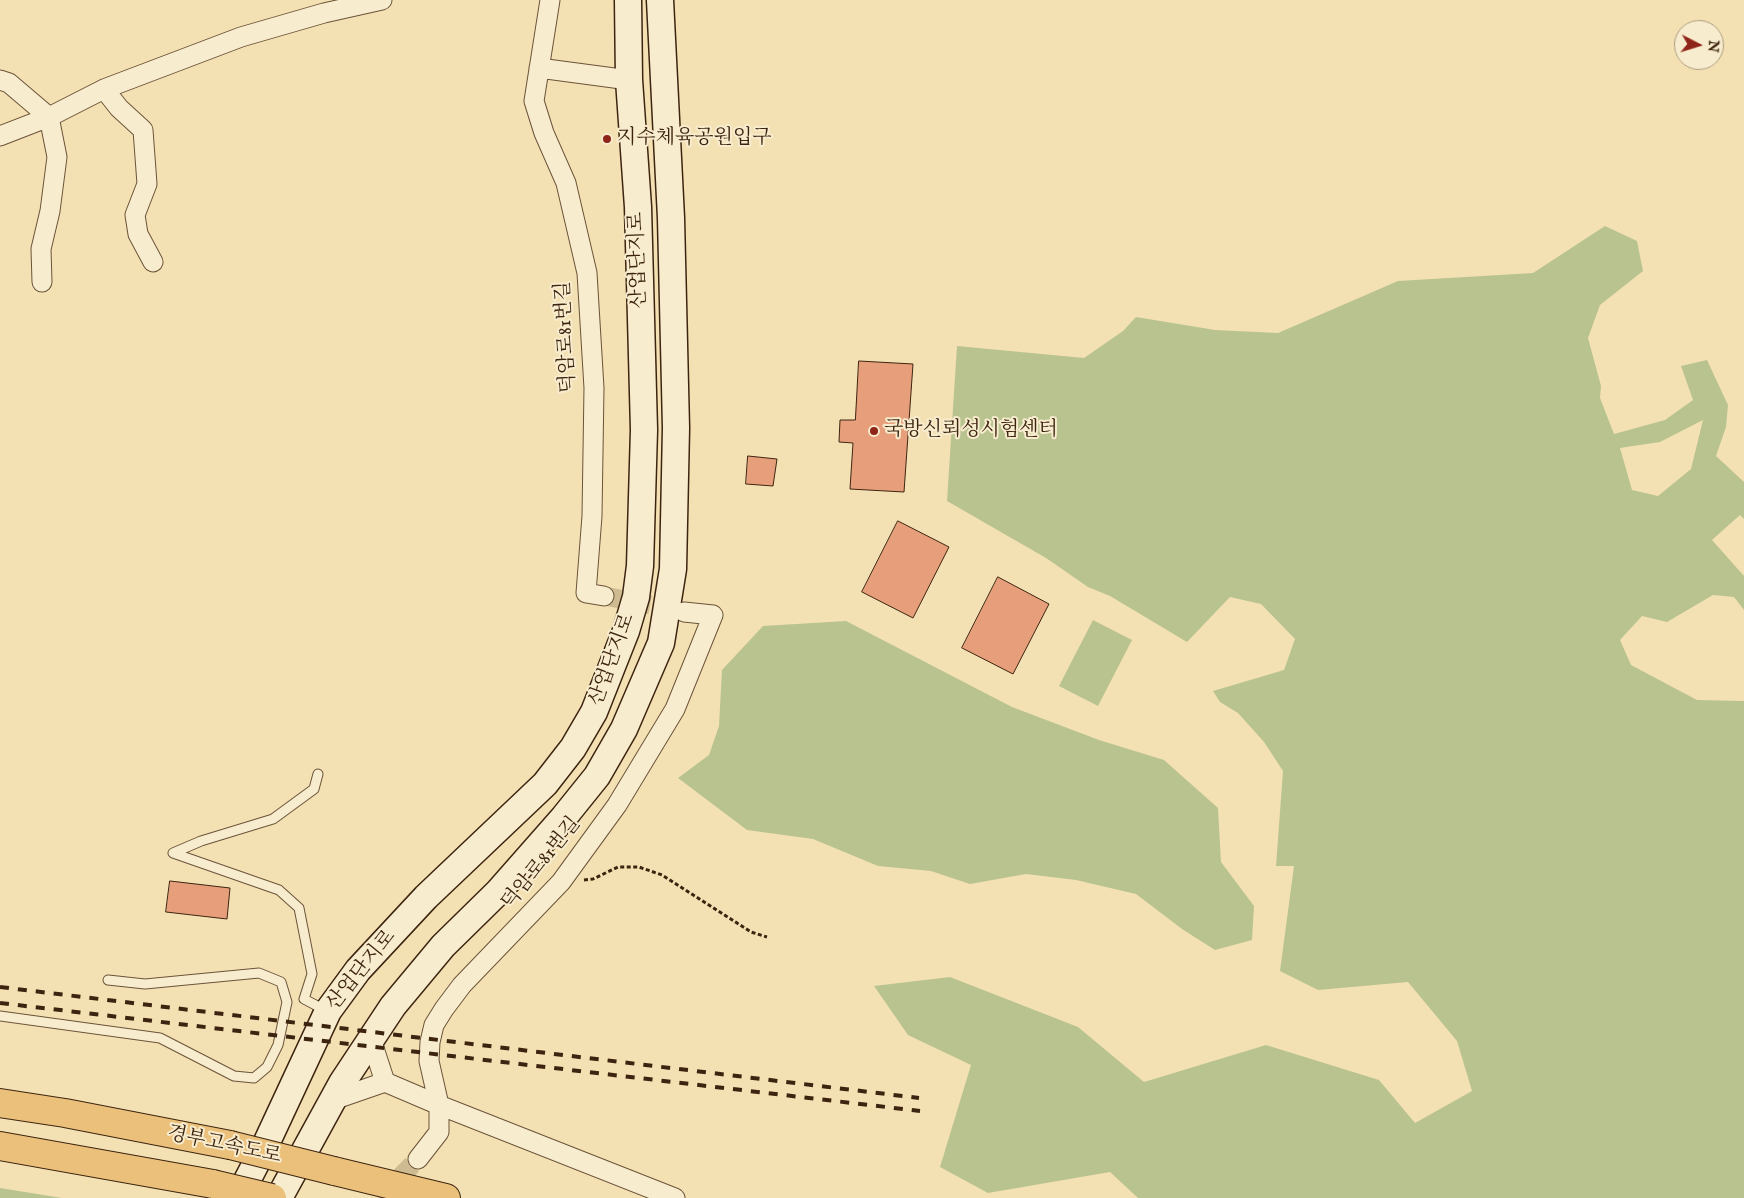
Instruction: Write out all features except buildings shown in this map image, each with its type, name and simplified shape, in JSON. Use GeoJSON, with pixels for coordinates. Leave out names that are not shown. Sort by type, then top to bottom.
{"type":"FeatureCollection","features":[{"type":"Feature","properties":{"kind":"highway","name":"경부고속도로"},"geometry":{"type":"LineString","coordinates":[[0,1103],[65,1113],[230,1145],[446,1198]]}},
{"type":"Feature","properties":{"kind":"highway","name":"경부고속도로"},"geometry":{"type":"LineString","coordinates":[[0,1146],[213,1184],[272,1198]]}},
{"type":"Feature","properties":{"kind":"main road","name":"산업단지로"},"geometry":{"type":"LineString","coordinates":[[238,1198],[266,1144],[328,1011],[358,970],[426,897],[545,784],[573,748],[594,712],[626,631],[636,596],[640,566],[644,430],[638,207],[629,80],[628,0]]}},
{"type":"Feature","properties":{"kind":"main road","name":"산업단지로"},"geometry":{"type":"LineString","coordinates":[[279,1198],[333,1100],[393,1006],[444,946],[498,892],[564,818],[597,776],[624,729],[661,643],[673,569],[676,428],[671,218],[660,0]]}},
{"type":"Feature","properties":{"kind":"street"},"geometry":{"type":"LineString","coordinates":[[0,136],[49,116],[104,90],[241,37],[324,13],[382,0]]}},
{"type":"Feature","properties":{"kind":"street"},"geometry":{"type":"LineString","coordinates":[[550,0],[539,68],[629,80]]}},
{"type":"Feature","properties":{"kind":"street","name":"덕암로81번길"},"geometry":{"type":"LineString","coordinates":[[539,68],[534,101],[544,133],[566,183],[587,274],[594,388],[592,516],[586,593],[604,596]]}},
{"type":"Feature","properties":{"kind":"street"},"geometry":{"type":"LineString","coordinates":[[0,80],[9,83],[49,116],[57,157],[50,211],[41,249],[42,282]]}},
{"type":"Feature","properties":{"kind":"street"},"geometry":{"type":"LineString","coordinates":[[104,90],[119,108],[143,130],[147,184],[135,215],[138,234],[153,262]]}},
{"type":"Feature","properties":{"kind":"street","name":"덕암로81번길"},"geometry":{"type":"LineString","coordinates":[[418,1159],[439,1132],[439,1105],[429,1061],[430,1042],[434,1026],[444,1009],[462,986],[561,882],[617,805],[675,709],[714,615],[684,612]]}},
{"type":"Feature","properties":{"kind":"street"},"geometry":{"type":"LineString","coordinates":[[371,1039],[385,1082]]}},
{"type":"Feature","properties":{"kind":"street"},"geometry":{"type":"LineString","coordinates":[[333,1100],[385,1082],[675,1198]]}},
{"type":"Feature","properties":{"kind":"lane"},"geometry":{"type":"LineString","coordinates":[[304,999],[312,974],[299,908],[279,890],[172,853],[201,841],[273,819],[314,789],[318,774]]}},
{"type":"Feature","properties":{"kind":"lane"},"geometry":{"type":"LineString","coordinates":[[0,1016],[160,1038],[234,1076],[254,1078],[267,1067],[278,1045],[287,1002],[281,982],[260,972],[145,984],[108,980]]}},
{"type":"Feature","properties":{"kind":"lane"},"geometry":{"type":"LineString","coordinates":[[287,1002],[304,999],[328,1011]]}},
{"type":"Feature","properties":{"kind":"path"},"geometry":{"type":"LineString","coordinates":[[561,882],[593,879],[618,867],[639,867],[662,875],[750,932],[767,937]]}},
{"type":"Feature","properties":{"kind":"green space"},"geometry":{"type":"Polygon","coordinates":[[[1605,226],[1637,241],[1643,271],[1600,305],[1588,338],[1601,386],[1600,398],[1614,434],[1665,420],[1693,400],[1681,366],[1707,360],[1728,405],[1726,427],[1716,456],[1744,482],[1744,519],[1740,515],[1712,540],[1744,576],[1744,610],[1734,597],[1713,595],[1667,622],[1642,616],[1620,640],[1631,665],[1697,700],[1744,701],[1744,1198],[1138,1198],[1110,1172],[988,1193],[940,1167],[971,1065],[908,1035],[874,986],[950,977],[1078,1027],[1144,1082],[1266,1045],[1379,1080],[1415,1123],[1472,1091],[1457,1041],[1408,982],[1318,990],[1280,971],[1294,866],[1276,866],[1283,771],[1264,742],[1238,713],[1220,702],[1213,691],[1284,670],[1295,639],[1261,604],[1230,597],[1187,642],[1110,596],[1088,587],[1046,558],[947,501],[957,346],[1084,358],[1123,331],[1136,317],[1215,330],[1278,333],[1398,281],[1533,273],[1605,226]],[[1703,420],[1660,442],[1620,448],[1632,490],[1658,496],[1691,469],[1703,420]]]}},
{"type":"Feature","properties":{"kind":"green space"},"geometry":{"type":"Polygon","coordinates":[[[1093,620],[1132,640],[1098,706],[1059,686],[1093,620]]]}},
{"type":"Feature","properties":{"kind":"green space"},"geometry":{"type":"Polygon","coordinates":[[[846,621],[1012,707],[1099,740],[1164,760],[1218,808],[1221,862],[1254,906],[1252,940],[1215,950],[1182,929],[1136,894],[1076,880],[1026,874],[970,884],[931,871],[878,866],[813,839],[747,830],[678,778],[709,755],[719,726],[722,670],[763,626],[846,621]]]}},
{"type":"Feature","properties":{"kind":"green space"},"geometry":{"type":"Polygon","coordinates":[[[0,1188],[62,1198],[0,1198],[0,1188]]]}},
{"type":"Feature","properties":{"kind":"tunnel"},"geometry":{"type":"LineString","coordinates":[[604,596],[678,610]]}},
{"type":"Feature","properties":{"kind":"tunnel"},"geometry":{"type":"LineString","coordinates":[[379,1198],[418,1159]]}},
{"type":"Feature","properties":{"kind":"railway"},"geometry":{"type":"LineString","coordinates":[[0,987],[919,1098]]}},
{"type":"Feature","properties":{"kind":"railway"},"geometry":{"type":"LineString","coordinates":[[0,1003],[920,1111]]}},
{"type":"Feature","properties":{"kind":"place","name":"지수체육공원입구"},"geometry":{"type":"Point","coordinates":[607,139]}},
{"type":"Feature","properties":{"kind":"place","name":"국방신뢰성시험센터"},"geometry":{"type":"Point","coordinates":[874,431]}}]}
